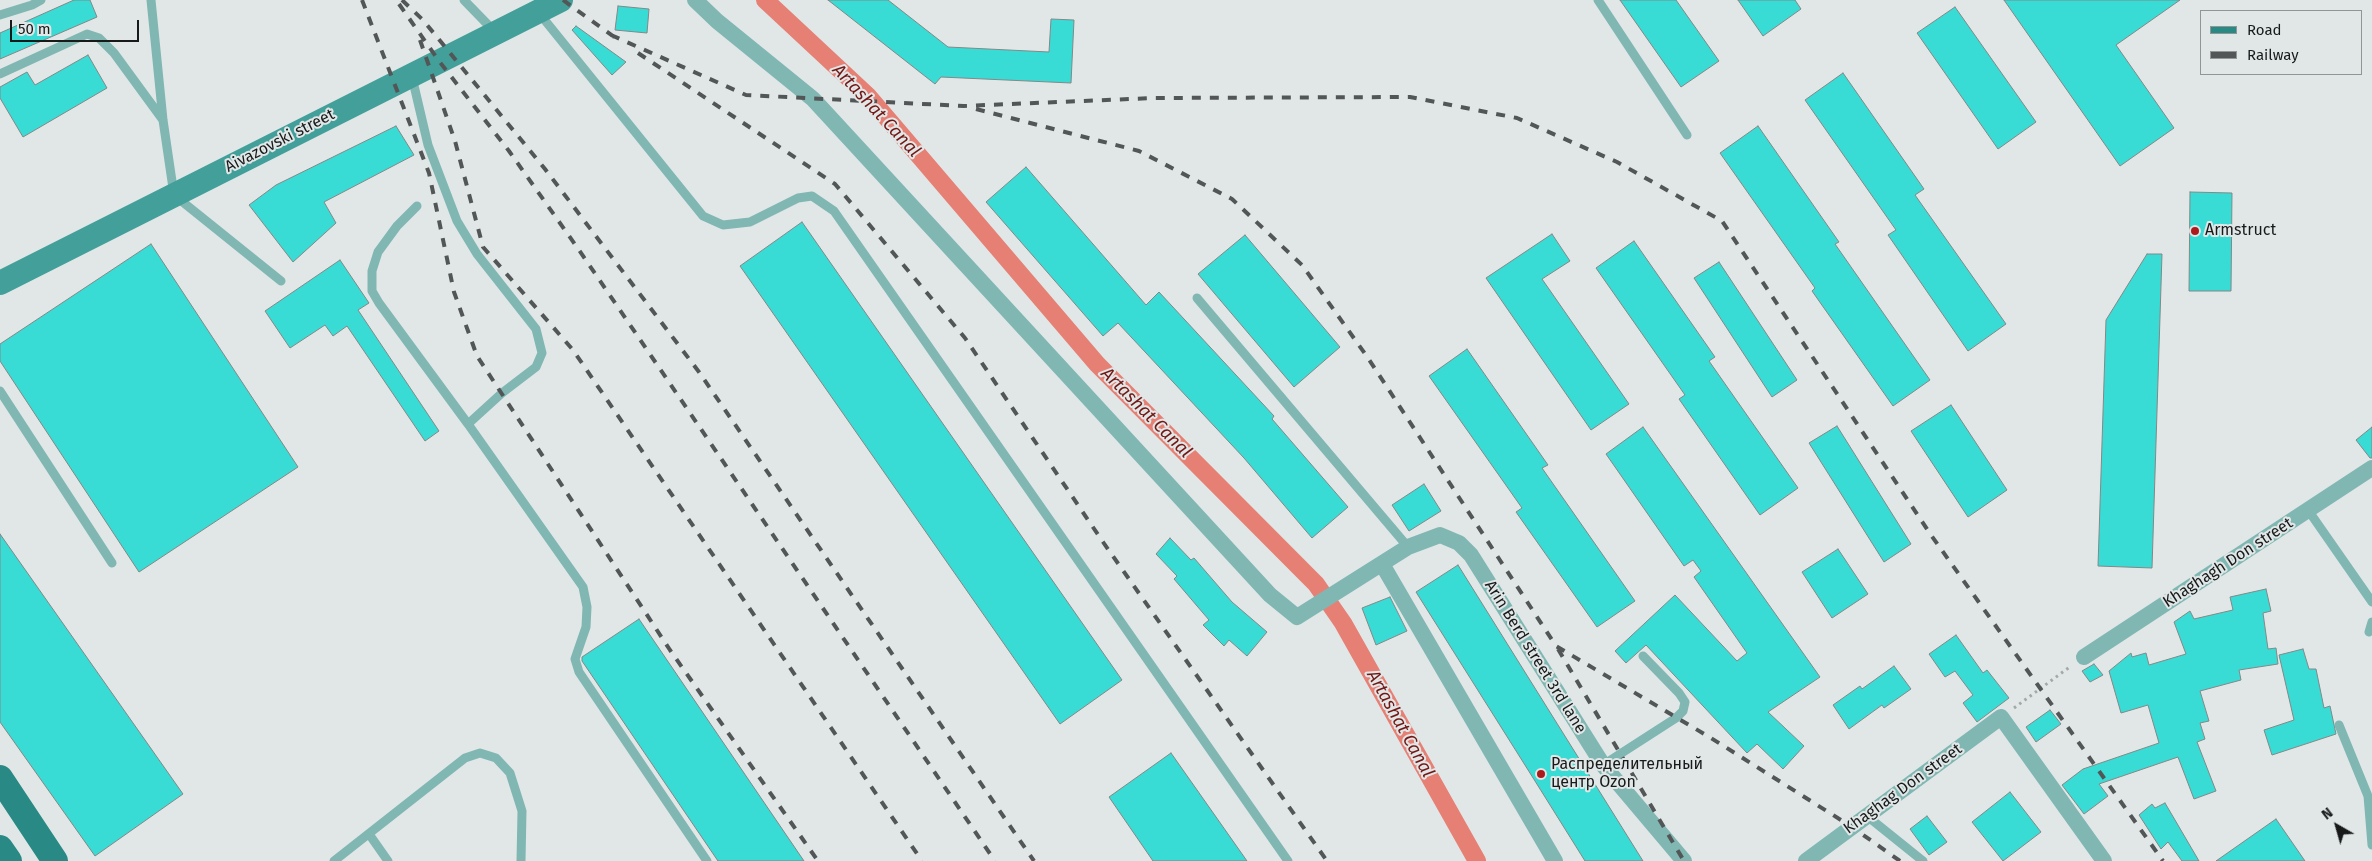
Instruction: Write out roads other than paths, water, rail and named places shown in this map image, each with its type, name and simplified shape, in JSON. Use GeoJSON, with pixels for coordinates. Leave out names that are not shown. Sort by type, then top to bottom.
{"type":"FeatureCollection","features":[{"type":"Feature","properties":{"kind":"main road","name":"Aivazovski street"},"geometry":{"type":"LineString","coordinates":[[0,283],[561,0]]}},
{"type":"Feature","properties":{"kind":"main road"},"geometry":{"type":"LineString","coordinates":[[0,778],[55,861]]}},
{"type":"Feature","properties":{"kind":"main road"},"geometry":{"type":"LineString","coordinates":[[0,848],[9,861]]}},
{"type":"Feature","properties":{"kind":"street","name":"Arin Berd street 3rd lane"},"geometry":{"type":"LineString","coordinates":[[696,0],[716,21],[813,98],[1270,595],[1297,617],[1408,546],[1440,535],[1459,543],[1471,555],[1603,764],[1684,861]]}},
{"type":"Feature","properties":{"kind":"street","name":"Khaghagh Don street"},"geometry":{"type":"LineString","coordinates":[[2084,657],[2372,468]]}},
{"type":"Feature","properties":{"kind":"street"},"geometry":{"type":"LineString","coordinates":[[1382,564],[1555,861]]}},
{"type":"Feature","properties":{"kind":"street","name":"Khaghag Don street"},"geometry":{"type":"LineString","coordinates":[[1806,861],[2001,717],[2104,861]]}},
{"type":"Feature","properties":{"kind":"lane"},"geometry":{"type":"LineString","coordinates":[[0,15],[32,5],[41,0]]}},
{"type":"Feature","properties":{"kind":"lane"},"geometry":{"type":"LineString","coordinates":[[151,0],[163,120],[174,195],[281,281]]}},
{"type":"Feature","properties":{"kind":"lane"},"geometry":{"type":"LineString","coordinates":[[464,0],[495,32]]}},
{"type":"Feature","properties":{"kind":"lane"},"geometry":{"type":"LineString","coordinates":[[1598,0],[1687,135]]}},
{"type":"Feature","properties":{"kind":"lane"},"geometry":{"type":"LineString","coordinates":[[537,11],[702,216],[724,225],[750,222],[798,198],[812,196],[834,211],[1288,861]]}},
{"type":"Feature","properties":{"kind":"lane"},"geometry":{"type":"LineString","coordinates":[[0,74],[87,34],[99,38],[114,53],[163,120]]}},
{"type":"Feature","properties":{"kind":"lane"},"geometry":{"type":"LineString","coordinates":[[412,76],[428,145],[457,222],[477,254],[536,329],[542,353],[536,367],[502,393],[468,424]]}},
{"type":"Feature","properties":{"kind":"lane"},"geometry":{"type":"LineString","coordinates":[[417,206],[397,226],[378,252],[372,271],[372,291],[583,587],[587,607],[586,627],[575,659],[579,672],[707,861]]}},
{"type":"Feature","properties":{"kind":"lane"},"geometry":{"type":"LineString","coordinates":[[1197,298],[1408,546]]}},
{"type":"Feature","properties":{"kind":"lane"},"geometry":{"type":"LineString","coordinates":[[1,396],[112,563]]}},
{"type":"Feature","properties":{"kind":"lane"},"geometry":{"type":"LineString","coordinates":[[2308,510],[2372,602]]}},
{"type":"Feature","properties":{"kind":"lane"},"geometry":{"type":"LineString","coordinates":[[2369,632],[2372,622]]}},
{"type":"Feature","properties":{"kind":"lane"},"geometry":{"type":"LineString","coordinates":[[1603,764],[1676,718],[1683,711],[1685,702],[1680,692],[1643,656]]}},
{"type":"Feature","properties":{"kind":"lane"},"geometry":{"type":"LineString","coordinates":[[2339,725],[2368,796],[2372,845]]}},
{"type":"Feature","properties":{"kind":"lane"},"geometry":{"type":"LineString","coordinates":[[334,861],[465,758],[480,753],[496,758],[510,773],[522,811],[521,861]]}},
{"type":"Feature","properties":{"kind":"lane"},"geometry":{"type":"LineString","coordinates":[[1867,816],[1923,861]]}},
{"type":"Feature","properties":{"kind":"lane"},"geometry":{"type":"LineString","coordinates":[[369,834],[388,861]]}},
{"type":"Feature","properties":{"kind":"waterway","name":"Artashat Canal"},"geometry":{"type":"LineString","coordinates":[[765,0],[868,96],[1097,364],[1316,584],[1343,623],[1477,861]]}},
{"type":"Feature","properties":{"kind":"railway"},"geometry":{"type":"LineString","coordinates":[[362,0],[429,173],[454,292],[477,356],[670,650],[818,861]]}},
{"type":"Feature","properties":{"kind":"railway"},"geometry":{"type":"LineString","coordinates":[[402,0],[423,20],[545,169],[699,372],[1034,861]]}},
{"type":"Feature","properties":{"kind":"railway"},"geometry":{"type":"LineString","coordinates":[[563,0],[617,39]]}},
{"type":"Feature","properties":{"kind":"railway"},"geometry":{"type":"LineString","coordinates":[[399,4],[439,61],[509,151],[579,250],[995,861]]}},
{"type":"Feature","properties":{"kind":"railway"},"geometry":{"type":"LineString","coordinates":[[611,35],[746,95],[964,106],[1154,98],[1410,97],[1517,118],[1617,162],[1722,221],[1931,535],[2163,861]]}},
{"type":"Feature","properties":{"kind":"railway"},"geometry":{"type":"LineString","coordinates":[[420,40],[455,141],[483,247],[573,350],[922,861]]}},
{"type":"Feature","properties":{"kind":"railway"},"geometry":{"type":"LineString","coordinates":[[638,53],[835,184],[965,338],[1103,542],[1327,861]]}},
{"type":"Feature","properties":{"kind":"railway"},"geometry":{"type":"LineString","coordinates":[[976,109],[1139,151],[1232,199],[1302,265],[1368,358],[1556,646],[1711,738],[1852,827],[1900,861]]}},
{"type":"Feature","properties":{"kind":"railway"},"geometry":{"type":"LineString","coordinates":[[1558,649],[1684,861]]}},
{"type":"Feature","properties":{"kind":"place","name":"Armstruct"},"geometry":{"type":"Point","coordinates":[2195,231]}},
{"type":"Feature","properties":{"kind":"place","name":"Распределительный центр Ozon"},"geometry":{"type":"Point","coordinates":[1541,774]}}]}
